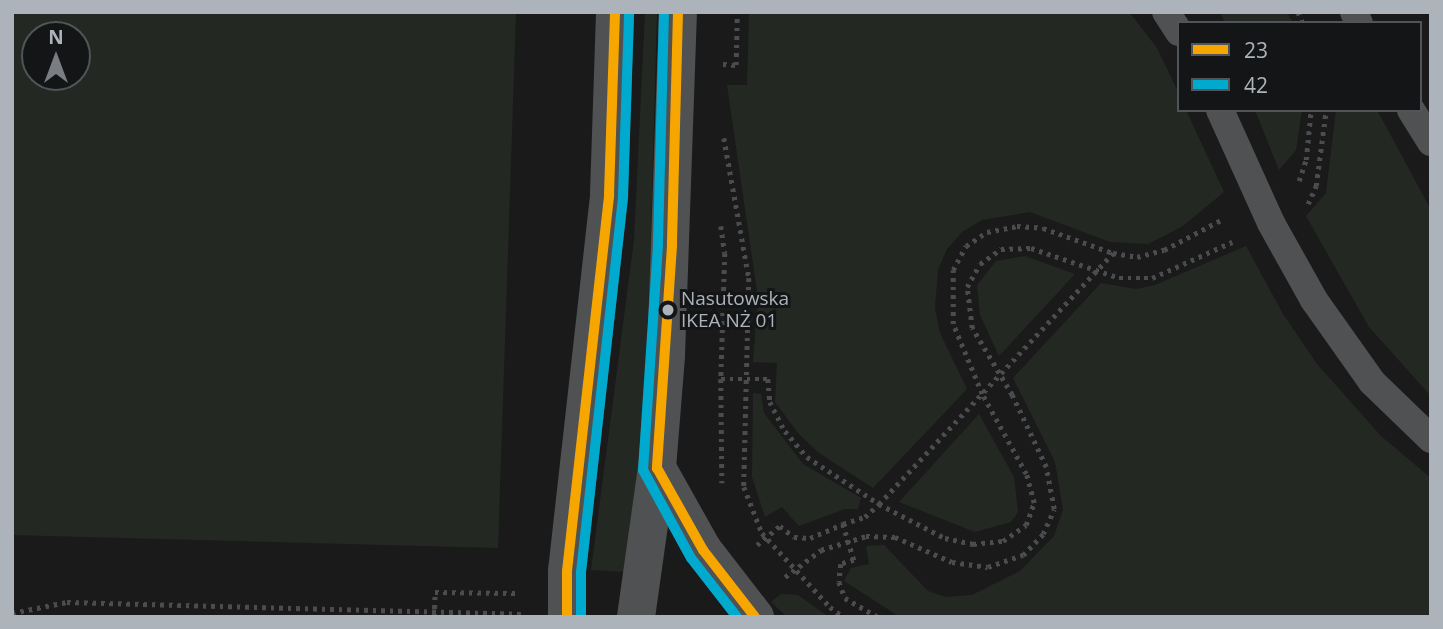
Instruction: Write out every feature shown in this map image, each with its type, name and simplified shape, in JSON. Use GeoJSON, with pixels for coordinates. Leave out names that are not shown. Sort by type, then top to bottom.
{"type":"FeatureCollection","features":[{"type":"Feature","properties":{"kind":"street"},"geometry":{"type":"LineString","coordinates":[[567,616],[565,582],[609,194],[615,12]]}},
{"type":"Feature","properties":{"kind":"street"},"geometry":{"type":"LineString","coordinates":[[636,617],[657,468],[671,260],[678,12]]}},
{"type":"Feature","properties":{"kind":"street"},"geometry":{"type":"LineString","coordinates":[[657,468],[703,550],[755,617]]}},
{"type":"Feature","properties":{"kind":"lane"},"geometry":{"type":"LineString","coordinates":[[1166,12],[1177,29]]}},
{"type":"Feature","properties":{"kind":"lane"},"geometry":{"type":"LineString","coordinates":[[1221,112],[1271,223],[1351,356],[1431,439]]}},
{"type":"Feature","properties":{"kind":"lane"},"geometry":{"type":"LineString","coordinates":[[1412,112],[1431,142]]}},
{"type":"Feature","properties":{"kind":"path"},"geometry":{"type":"LineString","coordinates":[[710,63],[736,65],[737,12]]}},
{"type":"Feature","properties":{"kind":"path"},"geometry":{"type":"LineString","coordinates":[[718,76],[719,51]]}},
{"type":"Feature","properties":{"kind":"path"},"geometry":{"type":"LineString","coordinates":[[1297,185],[1306,160],[1311,112]]}},
{"type":"Feature","properties":{"kind":"path"},"geometry":{"type":"LineString","coordinates":[[794,570],[839,541],[866,536],[895,537],[952,562],[988,567],[1023,555],[1043,534],[1054,509],[1046,467],[1000,375],[972,328],[967,287],[980,264],[1001,248],[1031,248],[1119,278],[1152,278],[1307,206],[1316,186],[1326,112]]}},
{"type":"Feature","properties":{"kind":"path"},"geometry":{"type":"LineString","coordinates":[[722,127],[749,278],[744,487],[762,533],[794,570],[844,617]]}},
{"type":"Feature","properties":{"kind":"path"},"geometry":{"type":"LineString","coordinates":[[719,215],[725,253],[722,379],[724,497]]}},
{"type":"Feature","properties":{"kind":"path"},"geometry":{"type":"LineString","coordinates":[[722,379],[768,379],[770,402],[807,457],[879,503],[945,538],[973,544],[1003,541],[1026,525],[1034,503],[1026,474],[982,394],[953,324],[953,270],[966,246],[988,232],[1017,226],[1043,228],[1113,253],[1137,257],[1164,250],[1231,215]]}},
{"type":"Feature","properties":{"kind":"path"},"geometry":{"type":"LineString","coordinates":[[843,524],[864,517],[879,503],[1113,253]]}},
{"type":"Feature","properties":{"kind":"path"},"geometry":{"type":"LineString","coordinates":[[12,613],[67,602],[567,616]]}},
{"type":"Feature","properties":{"kind":"shaded area"},"geometry":{"type":"Polygon","coordinates":[[[12,12],[516,12],[498,548],[12,535],[12,12]]]}},
{"type":"Feature","properties":{"kind":"shaded area"},"geometry":{"type":"Polygon","coordinates":[[[645,12],[657,12],[645,400],[627,572],[591,570],[634,240],[645,12]]]}},
{"type":"Feature","properties":{"kind":"shaded area"},"geometry":{"type":"Polygon","coordinates":[[[749,12],[1129,12],[1157,48],[1177,90],[1177,112],[1187,112],[1224,192],[1183,226],[1148,244],[1110,242],[1030,212],[982,220],[962,232],[947,249],[938,270],[935,308],[940,333],[967,389],[873,488],[819,453],[798,433],[775,402],[777,363],[753,362],[758,298],[727,85],[747,85],[749,12]]]}},
{"type":"Feature","properties":{"kind":"shaded area"},"geometry":{"type":"Polygon","coordinates":[[[1220,12],[1287,12],[1292,21],[1224,21],[1220,12]]]}},
{"type":"Feature","properties":{"kind":"shaded area"},"geometry":{"type":"Polygon","coordinates":[[[1256,112],[1302,112],[1296,150],[1279,170],[1256,112]]]}},
{"type":"Feature","properties":{"kind":"shaded area"},"geometry":{"type":"Polygon","coordinates":[[[1336,112],[1378,112],[1431,210],[1431,396],[1369,327],[1306,216],[1326,193],[1336,112]]]}},
{"type":"Feature","properties":{"kind":"shaded area"},"geometry":{"type":"Polygon","coordinates":[[[1246,246],[1283,314],[1317,364],[1381,436],[1431,478],[1431,617],[900,617],[844,581],[851,568],[869,564],[866,546],[884,545],[928,591],[946,597],[972,595],[1020,571],[1054,536],[1063,510],[1055,462],[1013,378],[1101,283],[1136,289],[1155,285],[1246,246]]]}},
{"type":"Feature","properties":{"kind":"shaded area"},"geometry":{"type":"Polygon","coordinates":[[[1025,256],[1075,274],[999,356],[980,315],[977,285],[996,261],[1025,256]]]}},
{"type":"Feature","properties":{"kind":"shaded area"},"geometry":{"type":"Polygon","coordinates":[[[753,393],[761,394],[764,413],[803,464],[861,498],[858,509],[845,509],[799,526],[782,507],[765,517],[752,477],[753,393]]]}},
{"type":"Feature","properties":{"kind":"shaded area"},"geometry":{"type":"Polygon","coordinates":[[[979,414],[1014,477],[1018,512],[1011,522],[975,532],[899,502],[979,414]]]}},
{"type":"Feature","properties":{"kind":"shaded area"},"geometry":{"type":"Polygon","coordinates":[[[781,594],[798,595],[829,617],[787,617],[771,602],[781,594]]]}},
{"type":"Feature","properties":{"kind":"transit line","name":"23"},"geometry":{"type":"LineString","coordinates":[[567,617],[567,571],[609,194],[615,12]]}},
{"type":"Feature","properties":{"kind":"transit line","name":"42"},"geometry":{"type":"LineString","coordinates":[[581,617],[581,572],[623,196],[629,12]]}},
{"type":"Feature","properties":{"kind":"transit line","name":"42"},"geometry":{"type":"LineString","coordinates":[[664,12],[658,245],[643,470],[691,558],[737,617]]}},
{"type":"Feature","properties":{"kind":"transit line","name":"23"},"geometry":{"type":"LineString","coordinates":[[678,12],[672,246],[657,468],[703,550],[755,617]]}},
{"type":"Feature","properties":{"kind":"place","name":"Nasutowska IKEA NŻ 01"},"geometry":{"type":"Point","coordinates":[668,310]}}]}
